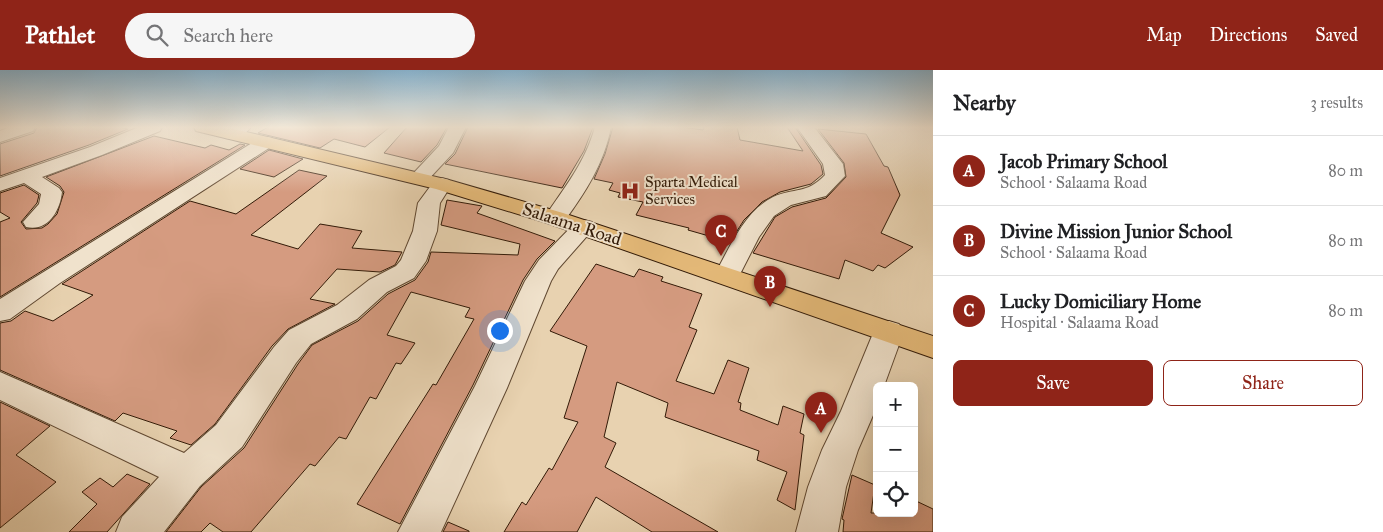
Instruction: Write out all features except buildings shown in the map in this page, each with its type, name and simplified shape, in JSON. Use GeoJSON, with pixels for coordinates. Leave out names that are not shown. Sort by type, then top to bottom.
{"type":"FeatureCollection","features":[{"type":"Feature","properties":{"kind":"main road","name":"Salaama Road"},"geometry":{"type":"LineString","coordinates":[[294,149],[430,181],[570,222],[933,347]]}},
{"type":"Feature","properties":{"kind":"street"},"geometry":{"type":"LineString","coordinates":[[0,185],[98,149]]}},
{"type":"Feature","properties":{"kind":"street"},"geometry":{"type":"LineString","coordinates":[[0,312],[50,277],[256,149]]}},
{"type":"Feature","properties":{"kind":"street"},"geometry":{"type":"LineString","coordinates":[[137,532],[187,474],[228,436],[285,355],[300,337],[347,312],[378,286],[405,272],[413,261],[425,231],[430,181],[447,149]]}},
{"type":"Feature","properties":{"kind":"street"},"geometry":{"type":"LineString","coordinates":[[419,532],[491,388],[538,281],[570,222],[576,190],[597,149]]}},
{"type":"Feature","properties":{"kind":"street"},"geometry":{"type":"LineString","coordinates":[[727,276],[753,228],[765,212],[782,201],[804,198],[821,192],[835,176],[833,164],[821,149]]}},
{"type":"Feature","properties":{"kind":"street"},"geometry":{"type":"LineString","coordinates":[[26,176],[52,192],[50,206],[34,222]]}},
{"type":"Feature","properties":{"kind":"street"},"geometry":{"type":"LineString","coordinates":[[817,532],[828,487],[840,450],[858,411],[889,331]]}},
{"type":"Feature","properties":{"kind":"street"},"geometry":{"type":"LineString","coordinates":[[0,385],[170,464],[187,474]]}},
{"type":"Feature","properties":{"kind":"place","name":"Sparta Medical Services"},"geometry":{"type":"Point","coordinates":[630,191]}},
{"type":"Feature","properties":{"kind":"place","name":"Lucky Domiciliary Home"},"geometry":{"type":"Point","coordinates":[721,256]}},
{"type":"Feature","properties":{"kind":"place","name":"Divine Mission Junior School"},"geometry":{"type":"Point","coordinates":[770,307]}},
{"type":"Feature","properties":{"kind":"place","name":"Jacob Primary School"},"geometry":{"type":"Point","coordinates":[821,433]}}]}
